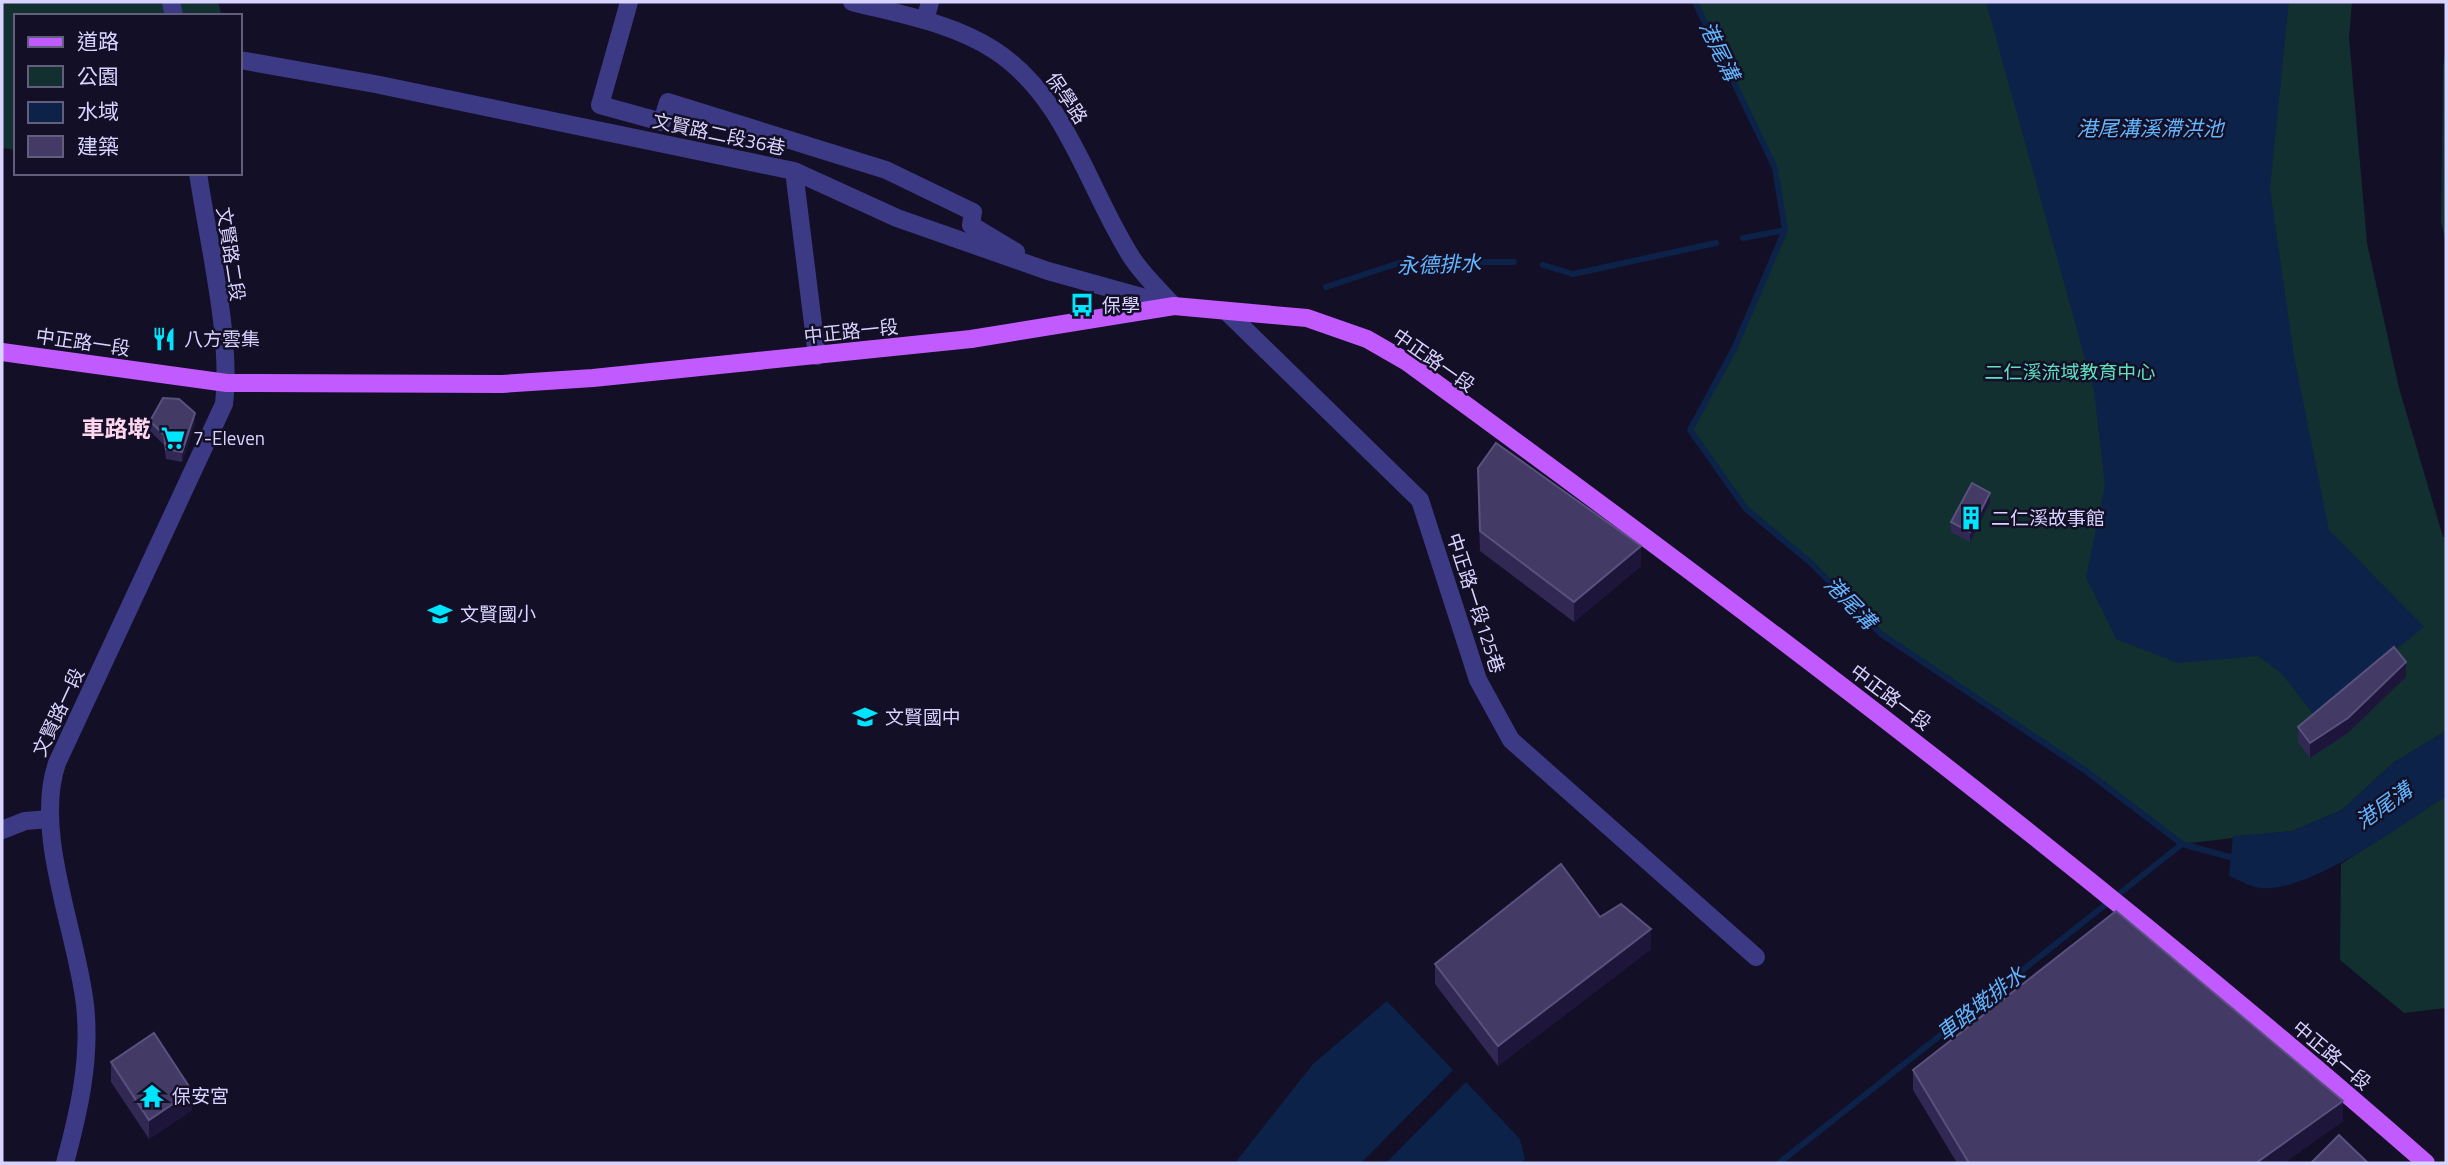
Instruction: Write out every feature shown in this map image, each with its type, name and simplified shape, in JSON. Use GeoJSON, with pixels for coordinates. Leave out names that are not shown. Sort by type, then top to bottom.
{"type":"FeatureCollection","features":[{"type":"Feature","properties":{"kind":"main road","name":"中正路一段"},"geometry":{"type":"LineString","coordinates":[[2,352],[227,383],[502,384],[817,356],[971,339],[1174,306],[1307,318],[1367,339],[1407,362],[1947,766],[2137,918],[2426,1163]]}},
{"type":"Feature","properties":{"kind":"street"},"geometry":{"type":"LineString","coordinates":[[629,2],[600,105],[662,122],[668,102],[886,170],[973,212],[971,225],[1048,271]]}},
{"type":"Feature","properties":{"kind":"street","name":"保學路"},"geometry":{"type":"LineString","coordinates":[[852,2],[925,20],[993,49],[1025,74],[1064,127],[1133,260],[1174,306]]}},
{"type":"Feature","properties":{"kind":"street"},"geometry":{"type":"LineString","coordinates":[[925,20],[930,2]]}},
{"type":"Feature","properties":{"kind":"street","name":"文賢路二段36巷"},"geometry":{"type":"LineString","coordinates":[[242,60],[388,87],[794,171],[897,218],[1048,271],[1174,306]]}},
{"type":"Feature","properties":{"kind":"street"},"geometry":{"type":"LineString","coordinates":[[794,171],[817,356]]}},
{"type":"Feature","properties":{"kind":"street","name":"文賢路二段"},"geometry":{"type":"LineString","coordinates":[[198,175],[227,383]]}},
{"type":"Feature","properties":{"kind":"street","name":"中正路一段125巷"},"geometry":{"type":"LineString","coordinates":[[1226,311],[1420,500],[1478,680],[1511,740],[1756,957]]}},
{"type":"Feature","properties":{"kind":"street","name":"文賢路一段"},"geometry":{"type":"LineString","coordinates":[[65,1163],[83,1092],[87,1035],[80,978],[50,819],[49,795],[57,763],[216,425],[225,404],[227,383]]}},
{"type":"Feature","properties":{"kind":"street"},"geometry":{"type":"LineString","coordinates":[[2,830],[25,821],[50,819]]}},
{"type":"Feature","properties":{"kind":"green space"},"geometry":{"type":"Polygon","coordinates":[[[2,2],[218,2],[221,14],[14,14],[14,150],[2,148],[2,2]]]}},
{"type":"Feature","properties":{"kind":"green space","name":"二仁溪流域教育中心"},"geometry":{"type":"Polygon","coordinates":[[[1695,2],[2352,2],[2349,38],[2367,243],[2399,388],[2443,537],[2446,537],[2446,731],[2393,763],[2342,810],[2293,831],[2182,844],[2086,771],[1881,634],[1811,563],[1746,509],[1690,430],[1734,349],[1785,230],[1775,168],[1695,2]]]}},
{"type":"Feature","properties":{"kind":"green space"},"geometry":{"type":"Polygon","coordinates":[[[2446,47],[2446,242],[2441,223],[2443,67],[2446,47]]]}},
{"type":"Feature","properties":{"kind":"green space"},"geometry":{"type":"Polygon","coordinates":[[[2446,796],[2446,1008],[2404,1013],[2340,960],[2341,864],[2446,796]]]}},
{"type":"Feature","properties":{"kind":"water","name":"港尾溝溪滯洪池"},"geometry":{"type":"Polygon","coordinates":[[[1986,2],[2289,2],[2270,188],[2294,356],[2329,530],[2424,627],[2314,715],[2281,673],[2258,656],[2178,663],[2116,639],[2086,577],[2105,485],[2094,391],[1986,2]]]}},
{"type":"Feature","properties":{"kind":"water"},"geometry":{"type":"Polygon","coordinates":[[[2446,731],[2446,796],[2406,823],[2329,869],[2303,880],[2279,887],[2259,888],[2229,876],[2233,836],[2293,831],[2342,810],[2393,763],[2446,731]]]}},
{"type":"Feature","properties":{"kind":"water"},"geometry":{"type":"Polygon","coordinates":[[[1387,1001],[1453,1070],[1361,1163],[1235,1163],[1313,1064],[1387,1001]]]}},
{"type":"Feature","properties":{"kind":"water"},"geometry":{"type":"Polygon","coordinates":[[[1466,1082],[1520,1139],[1525,1159],[1521,1163],[1386,1163],[1466,1082]]]}},
{"type":"Feature","properties":{"kind":"building","name":"7-Eleven"},"geometry":{"type":"Polygon","coordinates":[[[163,398],[179,399],[195,413],[182,452],[166,449],[164,435],[150,421],[163,398]]]}},
{"type":"Feature","properties":{"kind":"building"},"geometry":{"type":"Polygon","coordinates":[[[1496,443],[1641,546],[1574,602],[1480,531],[1478,468],[1496,443]]]}},
{"type":"Feature","properties":{"kind":"building","name":"二仁溪故事館"},"geometry":{"type":"Polygon","coordinates":[[[1972,483],[1990,493],[1970,532],[1951,522],[1972,483]]]}},
{"type":"Feature","properties":{"kind":"building"},"geometry":{"type":"Polygon","coordinates":[[[2394,647],[2406,662],[2348,718],[2310,743],[2298,727],[2394,647]]]}},
{"type":"Feature","properties":{"kind":"building"},"geometry":{"type":"Polygon","coordinates":[[[1561,864],[1600,917],[1621,904],[1651,929],[1498,1046],[1435,964],[1561,864]]]}},
{"type":"Feature","properties":{"kind":"building"},"geometry":{"type":"Polygon","coordinates":[[[2116,911],[2343,1101],[2256,1163],[1969,1163],[1913,1070],[2116,911]]]}},
{"type":"Feature","properties":{"kind":"building","name":"保安宮"},"geometry":{"type":"Polygon","coordinates":[[[154,1033],[192,1091],[149,1120],[111,1062],[154,1033]]]}},
{"type":"Feature","properties":{"kind":"building"},"geometry":{"type":"Polygon","coordinates":[[[2339,1135],[2368,1163],[2311,1163],[2339,1135]]]}},
{"type":"Feature","properties":{"kind":"waterway","name":"港尾溝"},"geometry":{"type":"LineString","coordinates":[[1695,2],[1775,168],[1785,230],[1734,349],[1690,430],[1746,509],[1811,563],[1881,634],[2086,771],[2182,844],[2237,859]]}},
{"type":"Feature","properties":{"kind":"waterway","name":"永德排水"},"geometry":{"type":"LineString","coordinates":[[1743,238],[1785,230]]}},
{"type":"Feature","properties":{"kind":"waterway","name":"永德排水"},"geometry":{"type":"LineString","coordinates":[[1543,265],[1573,274],[1716,243]]}},
{"type":"Feature","properties":{"kind":"waterway","name":"永德排水"},"geometry":{"type":"LineString","coordinates":[[1326,287],[1402,262],[1514,262]]}},
{"type":"Feature","properties":{"kind":"waterway","name":"車路墘排水"},"geometry":{"type":"LineString","coordinates":[[1779,1163],[2182,844]]}},
{"type":"Feature","properties":{"kind":"place","name":"保學"},"geometry":{"type":"Point","coordinates":[1082,305]}},
{"type":"Feature","properties":{"kind":"place","name":"八方雲集"},"geometry":{"type":"Point","coordinates":[164,339]}},
{"type":"Feature","properties":{"kind":"place","name":"7-Eleven"},"geometry":{"type":"Point","coordinates":[173,438]}},
{"type":"Feature","properties":{"kind":"place","name":"二仁溪故事館"},"geometry":{"type":"Point","coordinates":[1971,518]}},
{"type":"Feature","properties":{"kind":"place","name":"文賢國小"},"geometry":{"type":"Point","coordinates":[440,614]}},
{"type":"Feature","properties":{"kind":"place","name":"文賢國中"},"geometry":{"type":"Point","coordinates":[865,717]}},
{"type":"Feature","properties":{"kind":"place","name":"保安宮"},"geometry":{"type":"Point","coordinates":[152,1096]}},
{"type":"Feature","properties":{"kind":"district","name":"車路墘"},"geometry":{"type":"Point","coordinates":[116,429]}}]}
